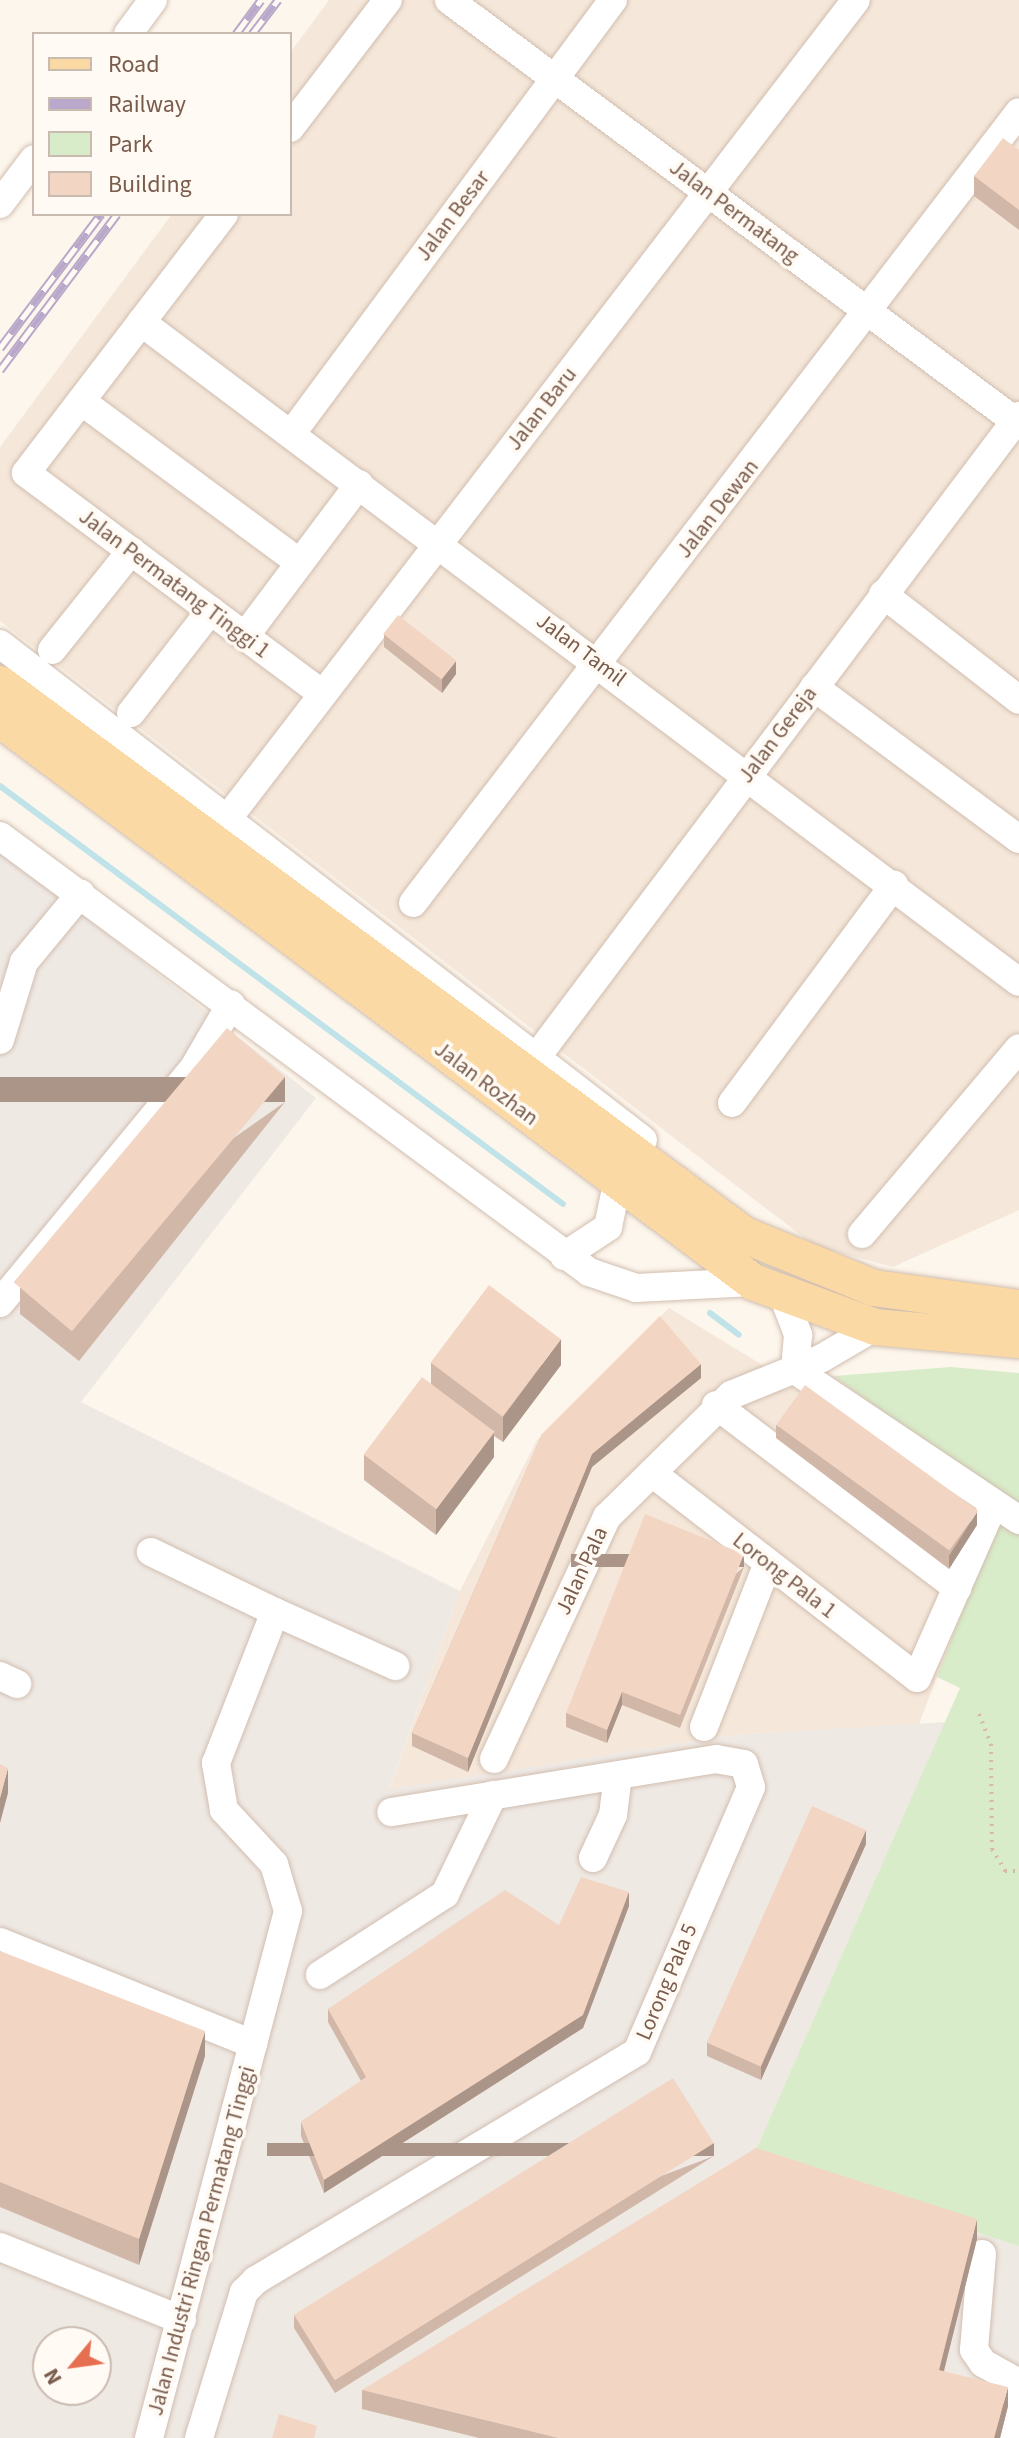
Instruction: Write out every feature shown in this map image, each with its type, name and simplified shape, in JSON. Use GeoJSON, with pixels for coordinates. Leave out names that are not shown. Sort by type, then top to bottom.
{"type":"FeatureCollection","features":[{"type":"Feature","properties":{"kind":"main road","name":"Jalan Rozhan"},"geometry":{"type":"LineString","coordinates":[[0,684],[434,1028],[617,1184],[769,1290],[875,1327],[1019,1340]]}},
{"type":"Feature","properties":{"kind":"main road","name":"Jalan Rozhan"},"geometry":{"type":"LineString","coordinates":[[0,719],[434,1028],[744,1235],[805,1265],[896,1294],[1019,1308]]}},
{"type":"Feature","properties":{"kind":"street"},"geometry":{"type":"LineString","coordinates":[[292,125],[388,0]]}},
{"type":"Feature","properties":{"kind":"street","name":"Jalan Permatang"},"geometry":{"type":"LineString","coordinates":[[449,0],[1018,421]]}},
{"type":"Feature","properties":{"kind":"street","name":"Jalan Besar"},"geometry":{"type":"LineString","coordinates":[[292,433],[613,0]]}},
{"type":"Feature","properties":{"kind":"street","name":"Jalan Baru"},"geometry":{"type":"LineString","coordinates":[[228,818],[856,0]]}},
{"type":"Feature","properties":{"kind":"street"},"geometry":{"type":"LineString","coordinates":[[129,32],[144,2]]}},
{"type":"Feature","properties":{"kind":"street","name":"Jalan Dewan"},"geometry":{"type":"LineString","coordinates":[[413,903],[869,313],[1019,112]]}},
{"type":"Feature","properties":{"kind":"street"},"geometry":{"type":"LineString","coordinates":[[0,204],[32,162]]}},
{"type":"Feature","properties":{"kind":"street"},"geometry":{"type":"LineString","coordinates":[[222,216],[81,401],[300,563]]}},
{"type":"Feature","properties":{"kind":"street","name":"Jalan Tamil"},"geometry":{"type":"LineString","coordinates":[[141,322],[748,775],[1019,982]]}},
{"type":"Feature","properties":{"kind":"street","name":"Jalan Permatang Tinggi 1"},"geometry":{"type":"LineString","coordinates":[[81,401],[26,473],[323,694]]}},
{"type":"Feature","properties":{"kind":"street","name":"Jalan Gereja"},"geometry":{"type":"LineString","coordinates":[[538,1055],[883,594],[1018,421]]}},
{"type":"Feature","properties":{"kind":"street"},"geometry":{"type":"LineString","coordinates":[[245,636],[359,484]]}},
{"type":"Feature","properties":{"kind":"street"},"geometry":{"type":"LineString","coordinates":[[52,650],[131,551]]}},
{"type":"Feature","properties":{"kind":"street"},"geometry":{"type":"LineString","coordinates":[[883,594],[1019,700]]}},
{"type":"Feature","properties":{"kind":"street"},"geometry":{"type":"LineString","coordinates":[[131,713],[211,610]]}},
{"type":"Feature","properties":{"kind":"street"},"geometry":{"type":"LineString","coordinates":[[0,644],[538,1055],[805,1265]]}},
{"type":"Feature","properties":{"kind":"street"},"geometry":{"type":"LineString","coordinates":[[814,687],[1019,839]]}},
{"type":"Feature","properties":{"kind":"street"},"geometry":{"type":"LineString","coordinates":[[0,836],[231,1004],[564,1256],[636,1288],[769,1290],[798,1335],[795,1370],[992,1508],[1019,1520]]}},
{"type":"Feature","properties":{"kind":"street"},"geometry":{"type":"LineString","coordinates":[[732,1103],[894,885]]}},
{"type":"Feature","properties":{"kind":"street"},"geometry":{"type":"LineString","coordinates":[[0,1040],[24,962],[81,893]]}},
{"type":"Feature","properties":{"kind":"street"},"geometry":{"type":"LineString","coordinates":[[0,1303],[193,1069],[231,1004]]}},
{"type":"Feature","properties":{"kind":"street"},"geometry":{"type":"LineString","coordinates":[[862,1234],[1019,1048]]}},
{"type":"Feature","properties":{"kind":"street"},"geometry":{"type":"LineString","coordinates":[[564,1256],[608,1227],[617,1184]]}},
{"type":"Feature","properties":{"kind":"street","name":"Jalan Pala"},"geometry":{"type":"LineString","coordinates":[[494,1759],[607,1517],[716,1405],[795,1370],[875,1327]]}},
{"type":"Feature","properties":{"kind":"street"},"geometry":{"type":"LineString","coordinates":[[716,1405],[957,1588],[992,1508]]}},
{"type":"Feature","properties":{"kind":"street","name":"Lorong Pala 1"},"geometry":{"type":"LineString","coordinates":[[652,1473],[917,1678],[957,1588]]}},
{"type":"Feature","properties":{"kind":"street"},"geometry":{"type":"LineString","coordinates":[[151,1552],[395,1666]]}},
{"type":"Feature","properties":{"kind":"street"},"geometry":{"type":"LineString","coordinates":[[704,1727],[768,1563]]}},
{"type":"Feature","properties":{"kind":"street","name":"Jalan Industri Ringan Permatang Tinggi"},"geometry":{"type":"LineString","coordinates":[[149,2438],[288,1911],[274,1864],[224,1810],[216,1763],[275,1612]]}},
{"type":"Feature","properties":{"kind":"street","name":"Lorong Pala 5"},"geometry":{"type":"LineString","coordinates":[[199,2438],[244,2292],[256,2280],[637,2052],[751,1787],[744,1764],[716,1759],[391,1812]]}},
{"type":"Feature","properties":{"kind":"street"},"geometry":{"type":"LineString","coordinates":[[593,1858],[613,1815],[618,1775]]}},
{"type":"Feature","properties":{"kind":"street"},"geometry":{"type":"LineString","coordinates":[[320,1975],[445,1894],[493,1795]]}},
{"type":"Feature","properties":{"kind":"street"},"geometry":{"type":"LineString","coordinates":[[0,1942],[253,2044]]}},
{"type":"Feature","properties":{"kind":"street"},"geometry":{"type":"LineString","coordinates":[[0,2247],[182,2320]]}},
{"type":"Feature","properties":{"kind":"street"},"geometry":{"type":"LineString","coordinates":[[982,2254],[974,2350],[983,2363],[1019,2386],[1006,2438]]}},
{"type":"Feature","properties":{"kind":"path"},"geometry":{"type":"LineString","coordinates":[[979,1714],[991,1744],[992,1849],[1005,1871],[1019,1871]]}},
{"type":"Feature","properties":{"kind":"shaded area"},"geometry":{"type":"Polygon","coordinates":[[[329,0],[1019,0],[1019,1210],[893,1267],[815,1246],[0,621],[0,447],[171,216],[292,216],[292,50],[329,0]]]}},
{"type":"Feature","properties":{"kind":"shaded area"},"geometry":{"type":"Polygon","coordinates":[[[0,850],[316,1098],[81,1402],[460,1591],[389,1789],[732,1735],[946,1722],[752,2159],[1019,2246],[1019,2438],[0,2438],[0,850]]]}},
{"type":"Feature","properties":{"kind":"shaded area"},"geometry":{"type":"Polygon","coordinates":[[[669,1308],[795,1385],[834,1376],[1004,1502],[919,1724],[732,1735],[389,1790],[460,1591],[537,1440],[669,1308]]]}},
{"type":"Feature","properties":{"kind":"green space"},"geometry":{"type":"Polygon","coordinates":[[[951,1367],[1019,1373],[1019,2246],[752,2159],[960,1688],[937,1677],[1004,1502],[834,1376],[951,1367]]]}},
{"type":"Feature","properties":{"kind":"building"},"geometry":{"type":"Polygon","coordinates":[[[1003,138],[1019,150],[1019,210],[974,176],[1003,138]]]}},
{"type":"Feature","properties":{"kind":"building"},"geometry":{"type":"Polygon","coordinates":[[[398,615],[456,661],[442,679],[383,634],[398,615]]]}},
{"type":"Feature","properties":{"kind":"building"},"geometry":{"type":"Polygon","coordinates":[[[227,1028],[285,1077],[72,1331],[14,1282],[227,1028]]]}},
{"type":"Feature","properties":{"kind":"building"},"geometry":{"type":"Polygon","coordinates":[[[489,1285],[561,1339],[503,1417],[431,1362],[489,1285]]]}},
{"type":"Feature","properties":{"kind":"building"},"geometry":{"type":"Polygon","coordinates":[[[660,1316],[701,1364],[592,1454],[468,1758],[412,1733],[542,1434],[660,1316]]]}},
{"type":"Feature","properties":{"kind":"building"},"geometry":{"type":"Polygon","coordinates":[[[422,1377],[495,1432],[436,1509],[364,1454],[422,1377]]]}},
{"type":"Feature","properties":{"kind":"building"},"geometry":{"type":"Polygon","coordinates":[[[805,1385],[978,1511],[949,1550],[776,1425],[805,1385]]]}},
{"type":"Feature","properties":{"kind":"building"},"geometry":{"type":"Polygon","coordinates":[[[645,1514],[744,1554],[680,1715],[622,1692],[607,1730],[566,1713],[645,1514]]]}},
{"type":"Feature","properties":{"kind":"building"},"geometry":{"type":"Polygon","coordinates":[[[0,1764],[8,1768],[0,1798],[0,1764]]]}},
{"type":"Feature","properties":{"kind":"building"},"geometry":{"type":"Polygon","coordinates":[[[812,1806],[866,1830],[761,2067],[707,2043],[812,1806]]]}},
{"type":"Feature","properties":{"kind":"building"},"geometry":{"type":"Polygon","coordinates":[[[581,1877],[629,1892],[583,2015],[324,2180],[301,2122],[366,2077],[328,2009],[505,1890],[559,1925],[581,1877]]]}},
{"type":"Feature","properties":{"kind":"building"},"geometry":{"type":"Polygon","coordinates":[[[0,1951],[205,2031],[139,2239],[0,2182],[0,1951]]]}},
{"type":"Feature","properties":{"kind":"building"},"geometry":{"type":"Polygon","coordinates":[[[673,2078],[714,2143],[335,2380],[294,2315],[673,2078]]]}},
{"type":"Feature","properties":{"kind":"building"},"geometry":{"type":"Polygon","coordinates":[[[756,2148],[977,2219],[939,2370],[1008,2387],[994,2438],[558,2438],[362,2390],[756,2148]]]}},
{"type":"Feature","properties":{"kind":"building"},"geometry":{"type":"Polygon","coordinates":[[[279,2414],[317,2426],[314,2438],[272,2438],[279,2414]]]}},
{"type":"Feature","properties":{"kind":"waterway"},"geometry":{"type":"LineString","coordinates":[[0,786],[563,1204]]}},
{"type":"Feature","properties":{"kind":"waterway"},"geometry":{"type":"LineString","coordinates":[[710,1313],[739,1335]]}},
{"type":"Feature","properties":{"kind":"railway"},"geometry":{"type":"LineString","coordinates":[[237,32],[261,0]]}},
{"type":"Feature","properties":{"kind":"railway"},"geometry":{"type":"LineString","coordinates":[[254,32],[278,0]]}},
{"type":"Feature","properties":{"kind":"railway"},"geometry":{"type":"LineString","coordinates":[[0,348],[99,216]]}},
{"type":"Feature","properties":{"kind":"railway"},"geometry":{"type":"LineString","coordinates":[[0,370],[116,216]]}}]}
